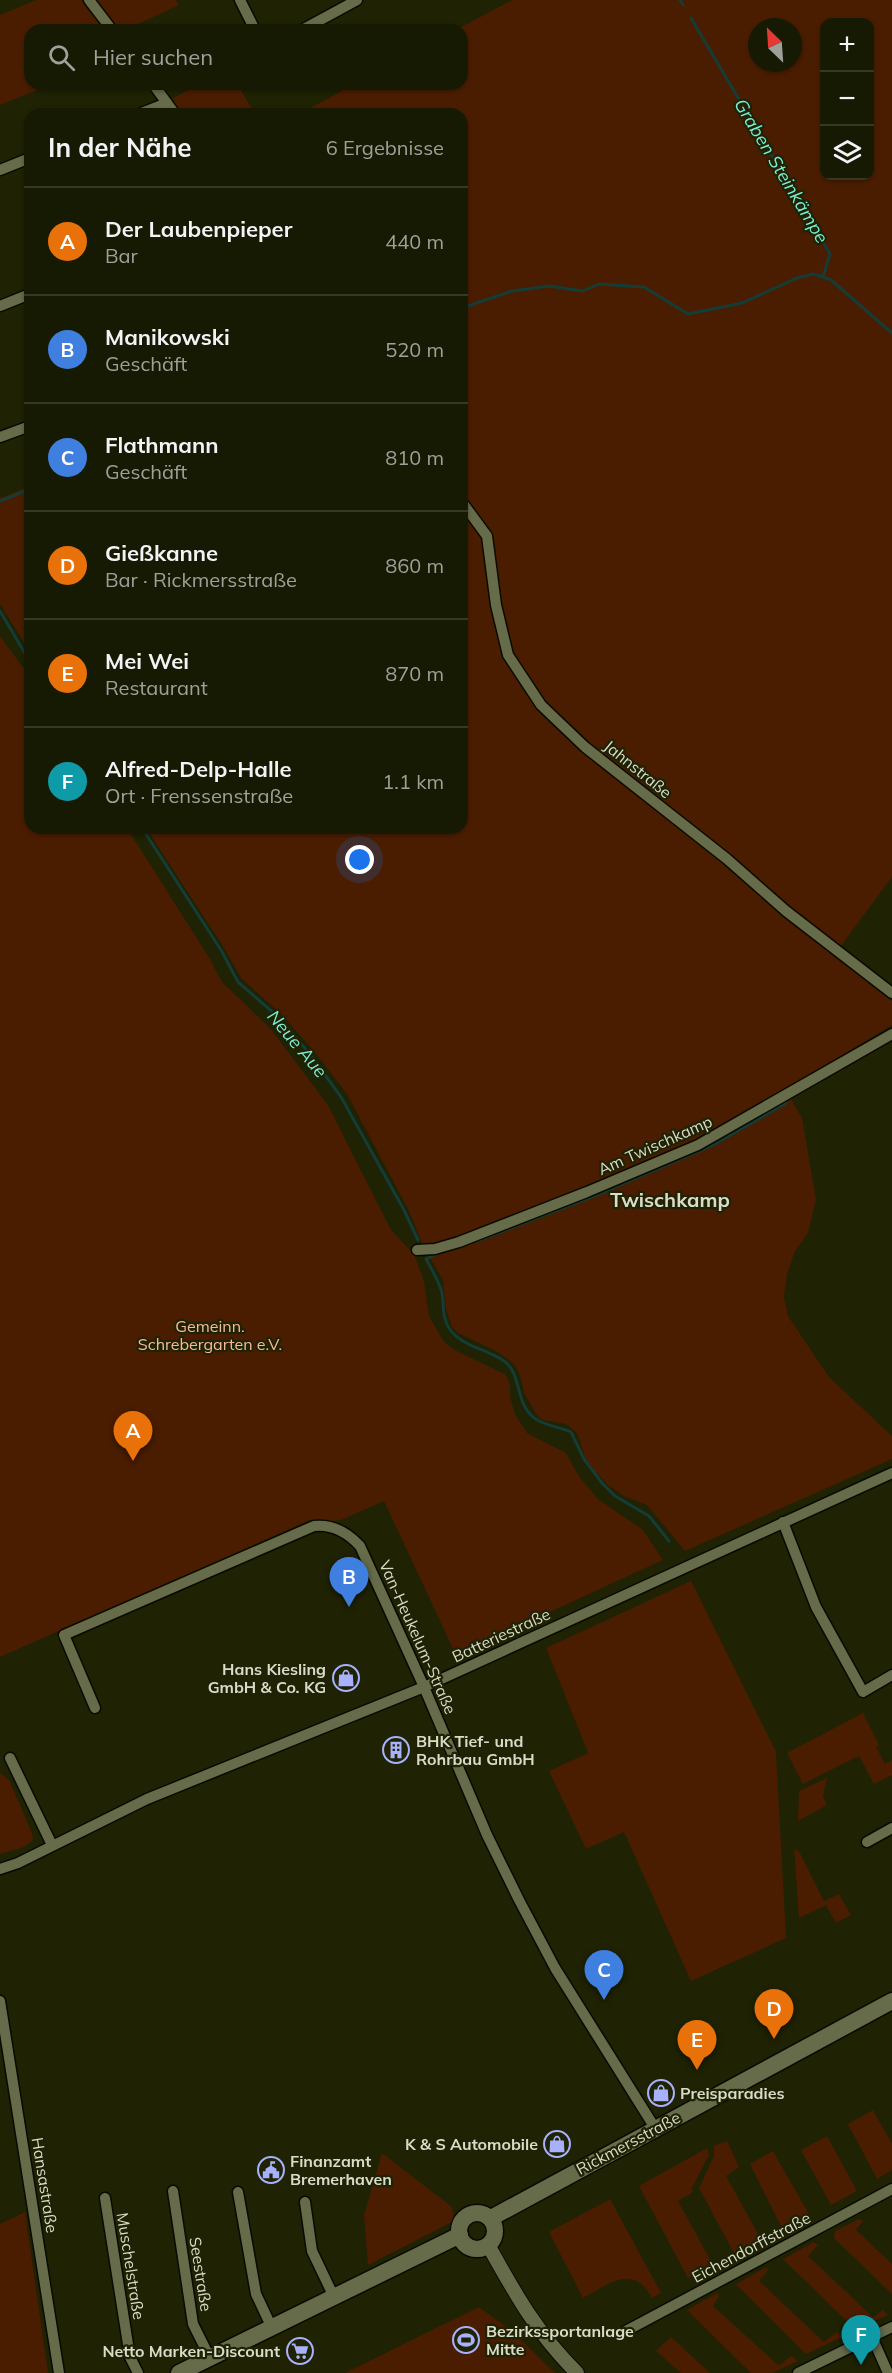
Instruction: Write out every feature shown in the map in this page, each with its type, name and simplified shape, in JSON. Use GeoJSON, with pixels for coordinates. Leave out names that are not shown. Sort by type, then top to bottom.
{"type":"FeatureCollection","features":[{"type":"Feature","properties":{"kind":"main road","name":"Rickmersstraße"},"geometry":{"type":"LineString","coordinates":[[179,2373],[460,2235],[460,2225],[468,2215],[480,2212],[491,2218],[892,2001]]}},
{"type":"Feature","properties":{"kind":"main road"},"geometry":{"type":"LineString","coordinates":[[460,2235],[464,2243],[471,2248],[480,2249],[488,2245],[495,2233],[491,2218]]}},
{"type":"Feature","properties":{"kind":"street"},"geometry":{"type":"LineString","coordinates":[[89,0],[107,24]]}},
{"type":"Feature","properties":{"kind":"street"},"geometry":{"type":"LineString","coordinates":[[240,0],[252,24]]}},
{"type":"Feature","properties":{"kind":"street"},"geometry":{"type":"LineString","coordinates":[[313,24],[357,0]]}},
{"type":"Feature","properties":{"kind":"street"},"geometry":{"type":"LineString","coordinates":[[157,90],[171,108]]}},
{"type":"Feature","properties":{"kind":"street"},"geometry":{"type":"LineString","coordinates":[[154,108],[167,103]]}},
{"type":"Feature","properties":{"kind":"street"},"geometry":{"type":"LineString","coordinates":[[0,170],[24,160]]}},
{"type":"Feature","properties":{"kind":"street"},"geometry":{"type":"LineString","coordinates":[[0,306],[24,296]]}},
{"type":"Feature","properties":{"kind":"street"},"geometry":{"type":"LineString","coordinates":[[0,437],[24,428]]}},
{"type":"Feature","properties":{"kind":"street","name":"Jahnstraße"},"geometry":{"type":"LineString","coordinates":[[468,510],[487,536],[496,605],[508,655],[541,705],[576,739],[727,860],[786,911],[892,993]]}},
{"type":"Feature","properties":{"kind":"street","name":"Am Twischkamp"},"geometry":{"type":"LineString","coordinates":[[417,1250],[435,1249],[459,1242],[587,1192],[698,1145],[892,1034]]}},
{"type":"Feature","properties":{"kind":"street","name":"Batteriestraße"},"geometry":{"type":"LineString","coordinates":[[0,1869],[18,1863],[147,1799],[424,1687],[892,1473]]}},
{"type":"Feature","properties":{"kind":"street"},"geometry":{"type":"LineString","coordinates":[[783,1522],[816,1607],[863,1692],[892,1675]]}},
{"type":"Feature","properties":{"kind":"street","name":"Van-Heukelum-Straße"},"geometry":{"type":"LineString","coordinates":[[95,1708],[64,1635],[310,1528],[321,1525],[342,1531],[360,1546],[424,1687],[487,1835],[533,1928],[555,1968],[655,2128]]}},
{"type":"Feature","properties":{"kind":"street"},"geometry":{"type":"LineString","coordinates":[[10,1758],[52,1845]]}},
{"type":"Feature","properties":{"kind":"street"},"geometry":{"type":"LineString","coordinates":[[867,1842],[892,1828]]}},
{"type":"Feature","properties":{"kind":"street","name":"Hansastraße"},"geometry":{"type":"LineString","coordinates":[[0,2001],[60,2373]]}},
{"type":"Feature","properties":{"kind":"street","name":"Eichendorffstraße"},"geometry":{"type":"LineString","coordinates":[[624,2332],[892,2189]]}},
{"type":"Feature","properties":{"kind":"street","name":"Seestraße"},"geometry":{"type":"LineString","coordinates":[[173,2191],[193,2324],[210,2358]]}},
{"type":"Feature","properties":{"kind":"street"},"geometry":{"type":"LineString","coordinates":[[238,2192],[256,2294],[272,2328]]}},
{"type":"Feature","properties":{"kind":"street","name":"Muschelstraße"},"geometry":{"type":"LineString","coordinates":[[105,2198],[130,2356],[138,2373]]}},
{"type":"Feature","properties":{"kind":"street"},"geometry":{"type":"LineString","coordinates":[[305,2202],[312,2251],[334,2297]]}},
{"type":"Feature","properties":{"kind":"street"},"geometry":{"type":"LineString","coordinates":[[488,2245],[522,2307],[543,2336],[578,2373]]}},
{"type":"Feature","properties":{"kind":"street"},"geometry":{"type":"LineString","coordinates":[[798,2373],[892,2327]]}},
{"type":"Feature","properties":{"kind":"street"},"geometry":{"type":"LineString","coordinates":[[872,2337],[888,2373]]}},
{"type":"Feature","properties":{"kind":"green space"},"geometry":{"type":"Polygon","coordinates":[[[36,0],[82,0],[100,24],[24,24],[24,90],[37,90],[0,105],[0,15],[36,0]]]}},
{"type":"Feature","properties":{"kind":"green space"},"geometry":{"type":"Polygon","coordinates":[[[94,0],[176,0],[179,5],[138,24],[112,24],[94,0]]]}},
{"type":"Feature","properties":{"kind":"green space"},"geometry":{"type":"Polygon","coordinates":[[[512,0],[892,0],[892,877],[834,955],[892,1001],[892,1025],[786,1090],[802,1118],[816,1199],[808,1233],[795,1251],[787,1274],[784,1297],[788,1316],[829,1377],[892,1436],[892,1459],[685,1551],[647,1505],[624,1496],[609,1486],[591,1467],[577,1433],[566,1424],[542,1420],[536,1414],[524,1393],[520,1375],[514,1364],[498,1352],[458,1333],[452,1327],[446,1310],[443,1280],[424,1248],[408,1209],[347,1094],[314,1051],[280,1013],[241,978],[150,834],[468,834],[468,108],[310,108],[344,90],[468,90],[467,24],[512,0]]]}},
{"type":"Feature","properties":{"kind":"green space"},"geometry":{"type":"Polygon","coordinates":[[[188,90],[241,90],[251,108],[179,108],[172,99],[188,90]]]}},
{"type":"Feature","properties":{"kind":"green space"},"geometry":{"type":"Polygon","coordinates":[[[24,488],[24,642],[0,604],[0,498],[24,488]]]}},
{"type":"Feature","properties":{"kind":"green space","name":"Gemeinn. Schrebergarten e.V."},"geometry":{"type":"Polygon","coordinates":[[[0,636],[24,669],[24,834],[131,834],[210,959],[222,982],[271,1029],[328,1105],[391,1230],[414,1254],[424,1281],[429,1316],[443,1340],[453,1349],[506,1375],[515,1414],[527,1433],[566,1453],[578,1475],[598,1499],[643,1530],[663,1560],[456,1655],[384,1501],[341,1520],[325,1522],[310,1520],[0,1657],[0,636]]]}},
{"type":"Feature","properties":{"kind":"green space"},"geometry":{"type":"Polygon","coordinates":[[[691,1581],[776,1752],[786,1938],[691,1981],[624,1832],[586,1849],[549,1771],[588,1753],[546,1648],[691,1581]]]}},
{"type":"Feature","properties":{"kind":"green space"},"geometry":{"type":"Polygon","coordinates":[[[863,1713],[879,1745],[876,1747],[885,1764],[892,1760],[892,1775],[874,1784],[859,1756],[803,1784],[787,1753],[863,1713]]]}},
{"type":"Feature","properties":{"kind":"green space"},"geometry":{"type":"Polygon","coordinates":[[[0,1773],[9,1780],[33,1840],[24,1847],[0,1854],[0,1773]]]}},
{"type":"Feature","properties":{"kind":"green space"},"geometry":{"type":"Polygon","coordinates":[[[827,1778],[823,1796],[827,1805],[798,1821],[799,1791],[827,1778]]]}},
{"type":"Feature","properties":{"kind":"green space"},"geometry":{"type":"Polygon","coordinates":[[[794,1848],[800,1853],[824,1901],[839,1894],[851,1915],[836,1923],[826,1905],[799,1918],[794,1848]]]}},
{"type":"Feature","properties":{"kind":"green space"},"geometry":{"type":"Polygon","coordinates":[[[873,2110],[892,2144],[892,2170],[877,2179],[848,2124],[873,2110]]]}},
{"type":"Feature","properties":{"kind":"green space"},"geometry":{"type":"Polygon","coordinates":[[[827,2136],[857,2191],[831,2205],[801,2150],[827,2136]]]}},
{"type":"Feature","properties":{"kind":"green space"},"geometry":{"type":"Polygon","coordinates":[[[727,2141],[739,2167],[726,2176],[762,2241],[735,2255],[699,2188],[714,2156],[714,2146],[727,2141]]]}},
{"type":"Feature","properties":{"kind":"green space"},"geometry":{"type":"Polygon","coordinates":[[[707,2148],[709,2155],[692,2188],[693,2192],[678,2201],[713,2265],[688,2278],[639,2186],[707,2148]]]}},
{"type":"Feature","properties":{"kind":"green space"},"geometry":{"type":"Polygon","coordinates":[[[773,2151],[810,2216],[783,2230],[750,2164],[773,2151]]]}},
{"type":"Feature","properties":{"kind":"green space"},"geometry":{"type":"Polygon","coordinates":[[[382,2153],[452,2207],[454,2221],[368,2265],[364,2215],[382,2153]]]}},
{"type":"Feature","properties":{"kind":"green space"},"geometry":{"type":"Polygon","coordinates":[[[610,2199],[661,2293],[652,2298],[645,2287],[629,2279],[611,2283],[583,2298],[549,2232],[610,2199]]]}},
{"type":"Feature","properties":{"kind":"green space"},"geometry":{"type":"Polygon","coordinates":[[[25,2212],[48,2373],[0,2373],[0,2224],[25,2212]]]}},
{"type":"Feature","properties":{"kind":"green space"},"geometry":{"type":"Polygon","coordinates":[[[859,2219],[863,2221],[856,2230],[892,2264],[892,2294],[834,2238],[835,2231],[859,2219]]]}},
{"type":"Feature","properties":{"kind":"green space"},"geometry":{"type":"Polygon","coordinates":[[[814,2242],[818,2245],[808,2256],[873,2317],[883,2310],[888,2315],[855,2329],[783,2259],[814,2242]]]}},
{"type":"Feature","properties":{"kind":"green space"},"geometry":{"type":"Polygon","coordinates":[[[765,2268],[769,2269],[759,2281],[824,2342],[837,2332],[842,2337],[806,2354],[736,2284],[765,2268]]]}},
{"type":"Feature","properties":{"kind":"green space"},"geometry":{"type":"Polygon","coordinates":[[[717,2293],[719,2296],[713,2306],[779,2366],[791,2356],[798,2361],[772,2373],[751,2373],[687,2310],[717,2293]]]}},
{"type":"Feature","properties":{"kind":"green space","name":"Bezirkssportanlage Mitte"},"geometry":{"type":"Polygon","coordinates":[[[479,2307],[513,2332],[555,2373],[345,2373],[479,2307]]]}},
{"type":"Feature","properties":{"kind":"green space"},"geometry":{"type":"Polygon","coordinates":[[[671,2337],[710,2373],[681,2373],[656,2351],[671,2337]]]}},
{"type":"Feature","properties":{"kind":"waterway","name":"Graben Steinkämpe"},"geometry":{"type":"LineString","coordinates":[[680,0],[683,5]]}},
{"type":"Feature","properties":{"kind":"waterway","name":"Graben Steinkämpe"},"geometry":{"type":"LineString","coordinates":[[468,306],[512,291],[549,286],[583,291],[599,284],[644,287],[688,314],[742,303],[797,278],[813,274],[823,277],[830,254],[691,18]]}},
{"type":"Feature","properties":{"kind":"waterway"},"geometry":{"type":"LineString","coordinates":[[823,277],[831,280],[892,333]]}},
{"type":"Feature","properties":{"kind":"waterway","name":"Graben Steinkämpe"},"geometry":{"type":"LineString","coordinates":[[0,501],[24,491]]}},
{"type":"Feature","properties":{"kind":"waterway","name":"Neue Aue"},"geometry":{"type":"LineString","coordinates":[[0,611],[24,652]]}},
{"type":"Feature","properties":{"kind":"waterway","name":"Neue Aue"},"geometry":{"type":"LineString","coordinates":[[146,834],[221,950],[238,982],[276,1015],[309,1053],[341,1097],[404,1210],[418,1240]]}},
{"type":"Feature","properties":{"kind":"waterway"},"geometry":{"type":"LineString","coordinates":[[477,1241],[594,1196],[713,1145],[786,1103]]}},
{"type":"Feature","properties":{"kind":"waterway","name":"Neue Aue"},"geometry":{"type":"LineString","coordinates":[[439,1253],[426,1259],[439,1284],[445,1320],[449,1328],[460,1339],[504,1361],[514,1373],[527,1411],[541,1422],[571,1432],[584,1459],[602,1483],[615,1496],[649,1516],[669,1541]]}},
{"type":"Feature","properties":{"kind":"place","name":"Der Laubenpieper"},"geometry":{"type":"Point","coordinates":[133,1461]}},
{"type":"Feature","properties":{"kind":"place","name":"Manikowski"},"geometry":{"type":"Point","coordinates":[349,1607]}},
{"type":"Feature","properties":{"kind":"place","name":"Hans Kiesling GmbH & Co. KG"},"geometry":{"type":"Point","coordinates":[346,1678]}},
{"type":"Feature","properties":{"kind":"place","name":"BHK Tief- und Rohrbau GmbH"},"geometry":{"type":"Point","coordinates":[396,1750]}},
{"type":"Feature","properties":{"kind":"place","name":"Flathmann"},"geometry":{"type":"Point","coordinates":[604,2000]}},
{"type":"Feature","properties":{"kind":"place","name":"Gießkanne"},"geometry":{"type":"Point","coordinates":[774,2039]}},
{"type":"Feature","properties":{"kind":"place","name":"Mei Wei"},"geometry":{"type":"Point","coordinates":[697,2070]}},
{"type":"Feature","properties":{"kind":"place","name":"Preisparadies"},"geometry":{"type":"Point","coordinates":[661,2093]}},
{"type":"Feature","properties":{"kind":"place","name":"K & S Automobile"},"geometry":{"type":"Point","coordinates":[557,2144]}},
{"type":"Feature","properties":{"kind":"place","name":"Finanzamt Bremerhaven"},"geometry":{"type":"Point","coordinates":[271,2170]}},
{"type":"Feature","properties":{"kind":"place","name":"Bezirkssportanlage Mitte"},"geometry":{"type":"Point","coordinates":[466,2340]}},
{"type":"Feature","properties":{"kind":"place","name":"Netto Marken-Discount"},"geometry":{"type":"Point","coordinates":[300,2351]}},
{"type":"Feature","properties":{"kind":"place","name":"Alfred-Delp-Halle"},"geometry":{"type":"Point","coordinates":[861,2365]}},
{"type":"Feature","properties":{"kind":"district","name":"Twischkamp"},"geometry":{"type":"Point","coordinates":[670,1200]}}]}
